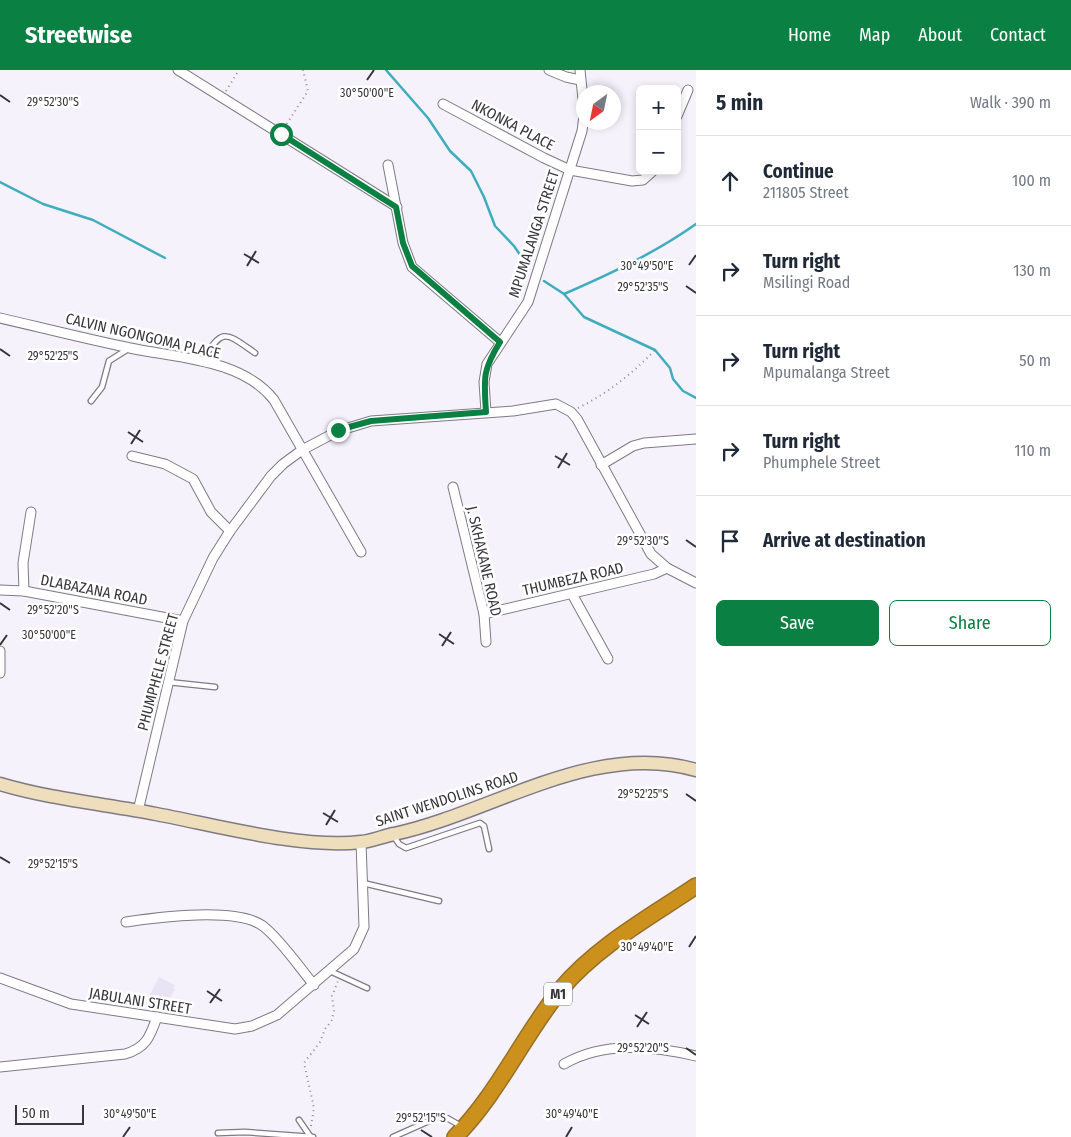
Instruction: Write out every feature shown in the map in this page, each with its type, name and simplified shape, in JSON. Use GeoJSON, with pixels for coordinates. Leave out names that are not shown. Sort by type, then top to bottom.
{"type":"FeatureCollection","features":[{"type":"Feature","properties":{"kind":"highway","name":"M1"},"geometry":{"type":"LineString","coordinates":[[460,1132],[547,1009],[576,973],[593,957],[696,886]]}},
{"type":"Feature","properties":{"kind":"street"},"geometry":{"type":"LineString","coordinates":[[178,70],[396,207]]}},
{"type":"Feature","properties":{"kind":"street"},"geometry":{"type":"LineString","coordinates":[[549,70],[566,77],[580,75]]}},
{"type":"Feature","properties":{"kind":"street"},"geometry":{"type":"LineString","coordinates":[[681,107],[688,90]]}},
{"type":"Feature","properties":{"kind":"street","name":"NKONKA PLACE"},"geometry":{"type":"LineString","coordinates":[[443,104],[570,170],[632,181],[643,180],[649,175]]}},
{"type":"Feature","properties":{"kind":"street","name":"MPUMALANGA STREET"},"geometry":{"type":"LineString","coordinates":[[486,412],[485,372],[487,364],[528,302],[582,130]]}},
{"type":"Feature","properties":{"kind":"street"},"geometry":{"type":"LineString","coordinates":[[388,165],[403,243],[412,266],[500,342]]}},
{"type":"Feature","properties":{"kind":"street","name":"CALVIN NGONGOMA PLACE"},"geometry":{"type":"LineString","coordinates":[[0,318],[129,348],[201,362],[245,377],[267,392],[361,552]]}},
{"type":"Feature","properties":{"kind":"street","name":"PHUMPHELE STREET"},"geometry":{"type":"LineString","coordinates":[[138,811],[183,620],[213,558],[230,531],[271,476],[302,450],[352,425],[371,421],[513,411],[556,404],[571,412]]}},
{"type":"Feature","properties":{"kind":"street"},"geometry":{"type":"LineString","coordinates":[[571,412],[651,554],[667,568],[696,583]]}},
{"type":"Feature","properties":{"kind":"street"},"geometry":{"type":"LineString","coordinates":[[601,465],[633,446],[644,443],[696,439]]}},
{"type":"Feature","properties":{"kind":"street"},"geometry":{"type":"LineString","coordinates":[[132,456],[165,464],[194,480],[211,512],[230,531]]}},
{"type":"Feature","properties":{"kind":"street","name":"J. SKHAKANE ROAD"},"geometry":{"type":"LineString","coordinates":[[453,487],[484,614],[486,642]]}},
{"type":"Feature","properties":{"kind":"street"},"geometry":{"type":"LineString","coordinates":[[24,591],[22,569],[31,512]]}},
{"type":"Feature","properties":{"kind":"street","name":"THUMBEZA ROAD"},"geometry":{"type":"LineString","coordinates":[[484,614],[654,574],[667,568]]}},
{"type":"Feature","properties":{"kind":"street","name":"DLABAZANA ROAD"},"geometry":{"type":"LineString","coordinates":[[0,590],[24,591],[183,620]]}},
{"type":"Feature","properties":{"kind":"street"},"geometry":{"type":"LineString","coordinates":[[572,594],[608,659]]}},
{"type":"Feature","properties":{"kind":"street"},"geometry":{"type":"LineString","coordinates":[[0,651],[0,673]]}},
{"type":"Feature","properties":{"kind":"street","name":"SAINT WENDOLINS ROAD"},"geometry":{"type":"LineString","coordinates":[[0,784],[138,811],[310,841],[361,842],[406,832],[584,771],[619,763],[650,762],[676,764],[696,770]]}},
{"type":"Feature","properties":{"kind":"street","name":"JABULANI STREET"},"geometry":{"type":"LineString","coordinates":[[0,978],[71,1004],[235,1029],[252,1026],[277,1015],[330,972],[354,949],[361,938],[364,926],[361,842]]}},
{"type":"Feature","properties":{"kind":"street"},"geometry":{"type":"LineString","coordinates":[[126,922],[166,916],[228,916],[253,920],[270,932],[314,985]]}},
{"type":"Feature","properties":{"kind":"street"},"geometry":{"type":"LineString","coordinates":[[0,1066],[125,1054],[144,1046],[150,1037],[157,1018]]}},
{"type":"Feature","properties":{"kind":"street"},"geometry":{"type":"LineString","coordinates":[[564,1064],[576,1057],[611,1048],[652,1048],[696,1056]]}},
{"type":"Feature","properties":{"kind":"lane"},"geometry":{"type":"LineString","coordinates":[[201,362],[214,341],[222,336],[230,336],[255,353]]}},
{"type":"Feature","properties":{"kind":"lane"},"geometry":{"type":"LineString","coordinates":[[91,400],[102,387],[109,361],[129,348]]}},
{"type":"Feature","properties":{"kind":"lane"},"geometry":{"type":"LineString","coordinates":[[168,682],[215,687]]}},
{"type":"Feature","properties":{"kind":"lane"},"geometry":{"type":"LineString","coordinates":[[392,834],[399,844],[406,848],[480,823],[484,826],[489,849]]}},
{"type":"Feature","properties":{"kind":"lane"},"geometry":{"type":"LineString","coordinates":[[363,883],[438,902]]}},
{"type":"Feature","properties":{"kind":"lane"},"geometry":{"type":"LineString","coordinates":[[330,972],[367,988]]}},
{"type":"Feature","properties":{"kind":"lane"},"geometry":{"type":"LineString","coordinates":[[393,1137],[438,1117],[446,1118],[460,1132]]}},
{"type":"Feature","properties":{"kind":"lane"},"geometry":{"type":"LineString","coordinates":[[299,1120],[312,1136]]}},
{"type":"Feature","properties":{"kind":"lane"},"geometry":{"type":"LineString","coordinates":[[218,1133],[245,1132],[312,1136]]}},
{"type":"Feature","properties":{"kind":"path"},"geometry":{"type":"LineString","coordinates":[[221,97],[240,70]]}},
{"type":"Feature","properties":{"kind":"path"},"geometry":{"type":"LineString","coordinates":[[281,134],[308,91],[303,70]]}},
{"type":"Feature","properties":{"kind":"path"},"geometry":{"type":"LineString","coordinates":[[571,412],[598,398],[631,375],[655,350]]}},
{"type":"Feature","properties":{"kind":"path"},"geometry":{"type":"LineString","coordinates":[[312,1136],[314,1108],[304,1063],[320,1042],[325,1029],[332,1020],[334,1011],[332,996],[341,977]]}},
{"type":"Feature","properties":{"kind":"shaded area"},"geometry":{"type":"Polygon","coordinates":[[[159,977],[175,985],[173,988],[175,989],[171,997],[165,998],[160,996],[156,1003],[148,998],[159,977]]]}},
{"type":"Feature","properties":{"kind":"waterway"},"geometry":{"type":"LineString","coordinates":[[386,70],[428,118],[450,151],[471,171],[484,197],[495,226],[514,246],[525,262]]}},
{"type":"Feature","properties":{"kind":"waterway"},"geometry":{"type":"LineString","coordinates":[[0,182],[43,204],[93,220],[165,258]]}},
{"type":"Feature","properties":{"kind":"waterway"},"geometry":{"type":"LineString","coordinates":[[564,294],[632,262],[696,224]]}},
{"type":"Feature","properties":{"kind":"waterway"},"geometry":{"type":"LineString","coordinates":[[544,281],[564,294],[584,317],[655,350],[670,368],[673,379],[683,391],[696,398]]}},
{"type":"Feature","properties":{"kind":"route"},"geometry":{"type":"LineString","coordinates":[[281,134],[366,190],[396,207],[407,258],[412,266],[500,342],[487,364],[485,372],[486,412],[371,421],[338,430]]}}]}
